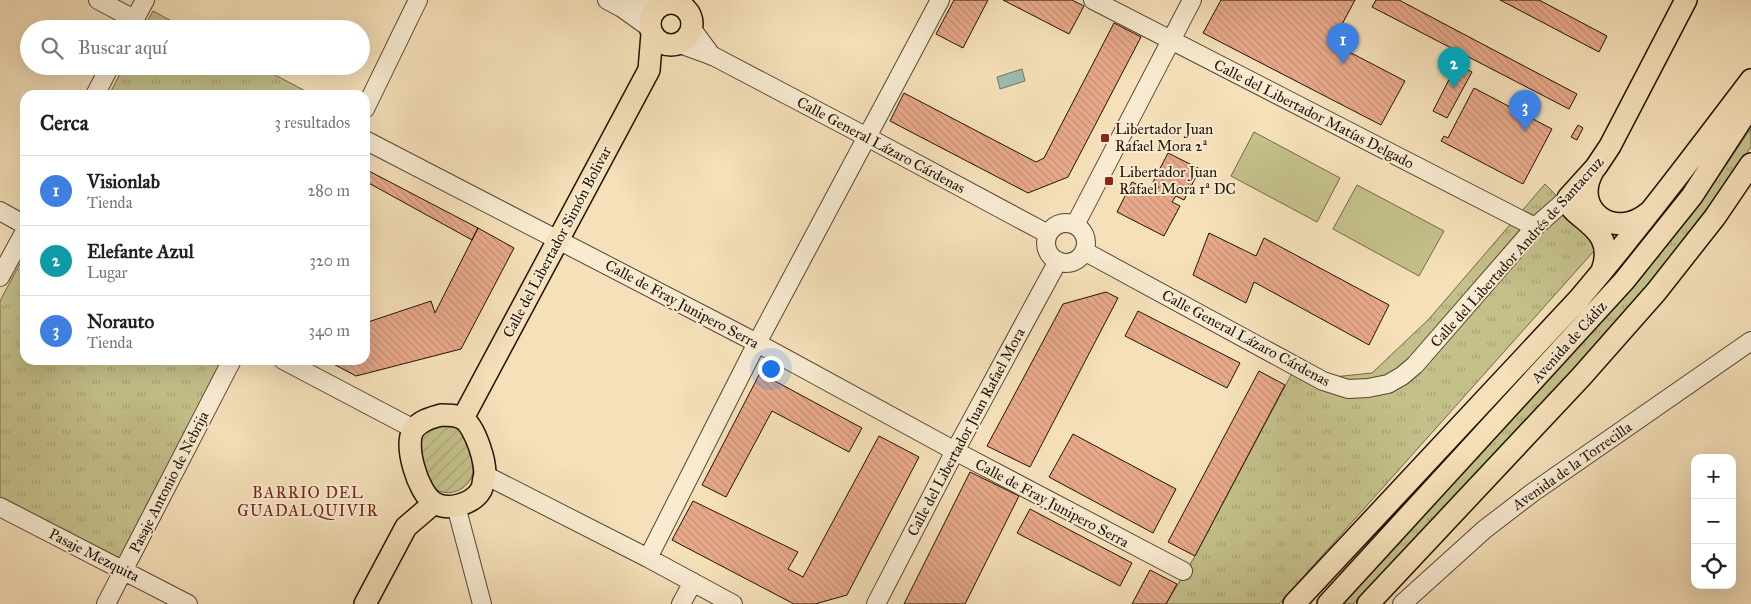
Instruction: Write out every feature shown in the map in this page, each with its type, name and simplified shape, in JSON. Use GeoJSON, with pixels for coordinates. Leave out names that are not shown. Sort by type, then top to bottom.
{"type":"FeatureCollection","features":[{"type":"Feature","properties":{"kind":"main road","name":"Calle del Libertador Andrés de Santacruz"},"geometry":{"type":"LineString","coordinates":[[1569,197],[1596,167],[1610,146],[1686,0]]}},
{"type":"Feature","properties":{"kind":"main road"},"geometry":{"type":"LineString","coordinates":[[681,5],[686,27],[661,43],[660,15],[681,5]]}},
{"type":"Feature","properties":{"kind":"main road","name":"Calle del Libertador Simón Bolivar"},"geometry":{"type":"LineString","coordinates":[[651,65],[660,15]]}},
{"type":"Feature","properties":{"kind":"main road","name":"Calle del Libertador Simón Bolivar"},"geometry":{"type":"LineString","coordinates":[[462,418],[651,65],[686,27]]}},
{"type":"Feature","properties":{"kind":"main road","name":"Avenida de Cádiz"},"geometry":{"type":"LineString","coordinates":[[1294,604],[1572,306],[1656,206],[1751,80]]}},
{"type":"Feature","properties":{"kind":"main road","name":"Avenida de Cádiz"},"geometry":{"type":"LineString","coordinates":[[1328,604],[1624,281],[1692,196],[1751,105]]}},
{"type":"Feature","properties":{"kind":"main road","name":"Avenida de Cádiz"},"geometry":{"type":"LineString","coordinates":[[1368,604],[1581,377],[1656,292],[1715,217],[1751,164]]}},
{"type":"Feature","properties":{"kind":"main road"},"geometry":{"type":"LineString","coordinates":[[1586,213],[1589,181],[1596,167]]}},
{"type":"Feature","properties":{"kind":"main road"},"geometry":{"type":"LineString","coordinates":[[1569,197],[1578,194],[1591,224],[1604,245],[1606,256],[1602,271]]}},
{"type":"Feature","properties":{"kind":"main road"},"geometry":{"type":"LineString","coordinates":[[1586,213],[1614,224],[1624,224],[1635,221],[1656,206]]}},
{"type":"Feature","properties":{"kind":"main road"},"geometry":{"type":"LineString","coordinates":[[441,415],[462,418],[470,424],[474,432],[485,475],[481,490],[470,501],[456,506],[444,506],[434,503],[426,495],[420,484],[411,454],[410,440],[414,429],[426,419],[441,415]]}},
{"type":"Feature","properties":{"kind":"main road","name":"Avenida de Cádiz"},"geometry":{"type":"LineString","coordinates":[[1367,563],[1396,520],[1414,476]]}},
{"type":"Feature","properties":{"kind":"main road"},"geometry":{"type":"LineString","coordinates":[[366,604],[406,527],[434,503]]}},
{"type":"Feature","properties":{"kind":"street"},"geometry":{"type":"LineString","coordinates":[[98,0],[126,20]]}},
{"type":"Feature","properties":{"kind":"street"},"geometry":{"type":"LineString","coordinates":[[134,20],[144,0]]}},
{"type":"Feature","properties":{"kind":"street"},"geometry":{"type":"LineString","coordinates":[[370,99],[418,0]]}},
{"type":"Feature","properties":{"kind":"street"},"geometry":{"type":"LineString","coordinates":[[648,558],[757,343],[940,0]]}},
{"type":"Feature","properties":{"kind":"street","name":"Calle del Libertador Matías Delgado"},"geometry":{"type":"LineString","coordinates":[[1093,0],[1531,233]]}},
{"type":"Feature","properties":{"kind":"street"},"geometry":{"type":"LineString","coordinates":[[1075,225],[1192,0]]}},
{"type":"Feature","properties":{"kind":"street"},"geometry":{"type":"LineString","coordinates":[[614,4],[660,15]]}},
{"type":"Feature","properties":{"kind":"street","name":"Calle General Lázaro Cárdenas"},"geometry":{"type":"LineString","coordinates":[[686,27],[713,56],[867,136],[1048,234]]}},
{"type":"Feature","properties":{"kind":"street"},"geometry":{"type":"LineString","coordinates":[[98,90],[105,75]]}},
{"type":"Feature","properties":{"kind":"street","name":"Calle de Fray Junipero Serra"},"geometry":{"type":"LineString","coordinates":[[370,143],[757,343],[1182,572]]}},
{"type":"Feature","properties":{"kind":"street","name":"Calle del Libertador Andrés de Santacruz"},"geometry":{"type":"LineString","coordinates":[[1388,384],[1415,365],[1531,233],[1569,197]]}},
{"type":"Feature","properties":{"kind":"street"},"geometry":{"type":"LineString","coordinates":[[0,211],[20,221]]}},
{"type":"Feature","properties":{"kind":"street"},"geometry":{"type":"LineString","coordinates":[[1531,233],[1561,216],[1586,213]]}},
{"type":"Feature","properties":{"kind":"street"},"geometry":{"type":"LineString","coordinates":[[1062,223],[1075,225],[1080,228],[1086,239],[1084,251],[1076,260],[1058,261],[1049,252],[1047,246],[1048,234],[1057,225],[1062,223]]}},
{"type":"Feature","properties":{"kind":"street"},"geometry":{"type":"LineString","coordinates":[[0,277],[20,240]]}},
{"type":"Feature","properties":{"kind":"street","name":"Calle General Lázaro Cárdenas"},"geometry":{"type":"LineString","coordinates":[[1084,251],[1323,381],[1348,388],[1368,388],[1388,384]]}},
{"type":"Feature","properties":{"kind":"street","name":"Calle del Libertador Juan Rafael Mora"},"geometry":{"type":"LineString","coordinates":[[876,604],[955,451],[1058,261]]}},
{"type":"Feature","properties":{"kind":"street","name":"Avenida de la Torrecilla"},"geometry":{"type":"LineString","coordinates":[[1402,604],[1485,529],[1532,492],[1751,341]]}},
{"type":"Feature","properties":{"kind":"street","name":"Pasaje Antonio de Nebrija"},"geometry":{"type":"LineString","coordinates":[[106,604],[229,365]]}},
{"type":"Feature","properties":{"kind":"street"},"geometry":{"type":"LineString","coordinates":[[292,365],[414,429]]}},
{"type":"Feature","properties":{"kind":"street"},"geometry":{"type":"LineString","coordinates":[[485,475],[648,558],[733,604]]}},
{"type":"Feature","properties":{"kind":"street","name":"Pasaje Mezquita"},"geometry":{"type":"LineString","coordinates":[[0,506],[188,604]]}},
{"type":"Feature","properties":{"kind":"street"},"geometry":{"type":"LineString","coordinates":[[456,506],[482,604]]}},
{"type":"Feature","properties":{"kind":"street"},"geometry":{"type":"LineString","coordinates":[[682,604],[693,582]]}},
{"type":"Feature","properties":{"kind":"green space"},"geometry":{"type":"Polygon","coordinates":[[[153,11],[170,20],[148,20],[153,11]]]}},
{"type":"Feature","properties":{"kind":"green space"},"geometry":{"type":"Polygon","coordinates":[[[119,75],[275,75],[304,90],[112,90],[119,75]]]}},
{"type":"Feature","properties":{"kind":"green space"},"geometry":{"type":"Polygon","coordinates":[[[1751,128],[1751,147],[1664,268],[1489,462],[1353,604],[1340,604],[1627,294],[1699,205],[1751,128]]]}},
{"type":"Feature","properties":{"kind":"green space"},"geometry":{"type":"Polygon","coordinates":[[[1254,132],[1340,178],[1317,222],[1231,176],[1254,132]]]}},
{"type":"Feature","properties":{"kind":"green space"},"geometry":{"type":"Polygon","coordinates":[[[1545,184],[1602,242],[1279,604],[1166,604],[1195,556],[1299,360],[1333,377],[1372,373],[1429,319],[1545,184]]]}},
{"type":"Feature","properties":{"kind":"green space"},"geometry":{"type":"Polygon","coordinates":[[[1357,185],[1444,231],[1419,276],[1333,229],[1357,185]]]}},
{"type":"Feature","properties":{"kind":"green space"},"geometry":{"type":"Polygon","coordinates":[[[20,263],[20,365],[224,365],[115,572],[0,512],[0,301],[20,263]]]}},
{"type":"Feature","properties":{"kind":"green space"},"geometry":{"type":"Polygon","coordinates":[[[437,423],[454,426],[460,430],[471,454],[473,472],[471,478],[463,487],[452,492],[440,491],[430,484],[422,461],[421,436],[425,430],[437,423]]]}},
{"type":"Feature","properties":{"kind":"water"},"geometry":{"type":"Polygon","coordinates":[[[1022,69],[1025,81],[1000,89],[997,77],[1022,69]]]}},
{"type":"Feature","properties":{"kind":"building"},"geometry":{"type":"Polygon","coordinates":[[[954,0],[988,0],[963,48],[936,34],[954,0]]]}},
{"type":"Feature","properties":{"kind":"building"},"geometry":{"type":"Polygon","coordinates":[[[1003,0],[1072,0],[1084,6],[1069,34],[1003,0]]]}},
{"type":"Feature","properties":{"kind":"building"},"geometry":{"type":"Polygon","coordinates":[[[1221,0],[1355,0],[1332,43],[1405,81],[1381,125],[1203,33],[1221,0]]]}},
{"type":"Feature","properties":{"kind":"building"},"geometry":{"type":"Polygon","coordinates":[[[1376,0],[1399,0],[1577,94],[1569,109],[1372,7],[1376,0]]]}},
{"type":"Feature","properties":{"kind":"building"},"geometry":{"type":"Polygon","coordinates":[[[1500,0],[1539,0],[1607,36],[1599,52],[1500,0]]]}},
{"type":"Feature","properties":{"kind":"building"},"geometry":{"type":"Polygon","coordinates":[[[1114,23],[1141,37],[1068,177],[1028,193],[890,121],[904,93],[1036,162],[1044,158],[1114,23]]]}},
{"type":"Feature","properties":{"kind":"building"},"geometry":{"type":"Polygon","coordinates":[[[1457,64],[1472,72],[1447,118],[1433,111],[1457,64]]]}},
{"type":"Feature","properties":{"kind":"building"},"geometry":{"type":"Polygon","coordinates":[[[1474,88],[1552,129],[1523,184],[1441,141],[1444,136],[1448,138],[1474,88]]]}},
{"type":"Feature","properties":{"kind":"building"},"geometry":{"type":"Polygon","coordinates":[[[1578,125],[1583,128],[1577,140],[1571,137],[1578,125]]]}},
{"type":"Feature","properties":{"kind":"building"},"geometry":{"type":"Polygon","coordinates":[[[1168,153],[1200,169],[1184,200],[1176,196],[1172,202],[1180,206],[1164,236],[1117,212],[1132,182],[1155,193],[1159,187],[1152,184],[1168,153]]]}},
{"type":"Feature","properties":{"kind":"building"},"geometry":{"type":"Polygon","coordinates":[[[370,172],[478,228],[472,240],[370,184],[370,172]]]}},
{"type":"Feature","properties":{"kind":"building"},"geometry":{"type":"Polygon","coordinates":[[[478,228],[514,248],[461,349],[356,376],[335,365],[370,365],[370,321],[431,301],[435,313],[478,228]]]}},
{"type":"Feature","properties":{"kind":"building"},"geometry":{"type":"Polygon","coordinates":[[[1209,233],[1256,256],[1264,238],[1389,305],[1369,345],[1254,282],[1246,303],[1193,275],[1209,233]]]}},
{"type":"Feature","properties":{"kind":"building"},"geometry":{"type":"Polygon","coordinates":[[[1106,292],[1118,298],[1030,467],[987,446],[1063,304],[1106,292]]]}},
{"type":"Feature","properties":{"kind":"building"},"geometry":{"type":"Polygon","coordinates":[[[1138,311],[1240,363],[1227,388],[1125,336],[1138,311]]]}},
{"type":"Feature","properties":{"kind":"building"},"geometry":{"type":"Polygon","coordinates":[[[1259,371],[1285,385],[1195,556],[1168,542],[1259,371]]]}},
{"type":"Feature","properties":{"kind":"building"},"geometry":{"type":"Polygon","coordinates":[[[760,373],[862,428],[849,452],[772,411],[726,497],[702,485],[760,373]]]}},
{"type":"Feature","properties":{"kind":"building"},"geometry":{"type":"Polygon","coordinates":[[[1073,434],[1176,489],[1153,533],[1049,477],[1073,434]]]}},
{"type":"Feature","properties":{"kind":"building"},"geometry":{"type":"Polygon","coordinates":[[[879,436],[919,457],[847,595],[815,604],[794,604],[672,540],[693,501],[798,552],[788,569],[803,577],[879,436]]]}},
{"type":"Feature","properties":{"kind":"building"},"geometry":{"type":"Polygon","coordinates":[[[970,472],[1019,496],[965,604],[904,604],[970,472]]]}},
{"type":"Feature","properties":{"kind":"building"},"geometry":{"type":"Polygon","coordinates":[[[1030,509],[1132,563],[1120,586],[1017,533],[1030,509]]]}},
{"type":"Feature","properties":{"kind":"building"},"geometry":{"type":"Polygon","coordinates":[[[1150,570],[1177,584],[1166,604],[1132,604],[1150,570]]]}},
{"type":"Feature","properties":{"kind":"place","name":"Visionlab"},"geometry":{"type":"Point","coordinates":[1343,64]}},
{"type":"Feature","properties":{"kind":"place","name":"Elefante Azul"},"geometry":{"type":"Point","coordinates":[1454,88]}},
{"type":"Feature","properties":{"kind":"place","name":"Norauto"},"geometry":{"type":"Point","coordinates":[1525,131]}},
{"type":"Feature","properties":{"kind":"place","name":"Libertador Juan Rafael Mora 2ª"},"geometry":{"type":"Point","coordinates":[1105,138]}},
{"type":"Feature","properties":{"kind":"place","name":"Libertador Juan Rafael Mora 1ª DC"},"geometry":{"type":"Point","coordinates":[1109,181]}},
{"type":"Feature","properties":{"kind":"district","name":"BARRIO DEL GUADALQUIVIR"},"geometry":{"type":"Point","coordinates":[308,501]}}]}
